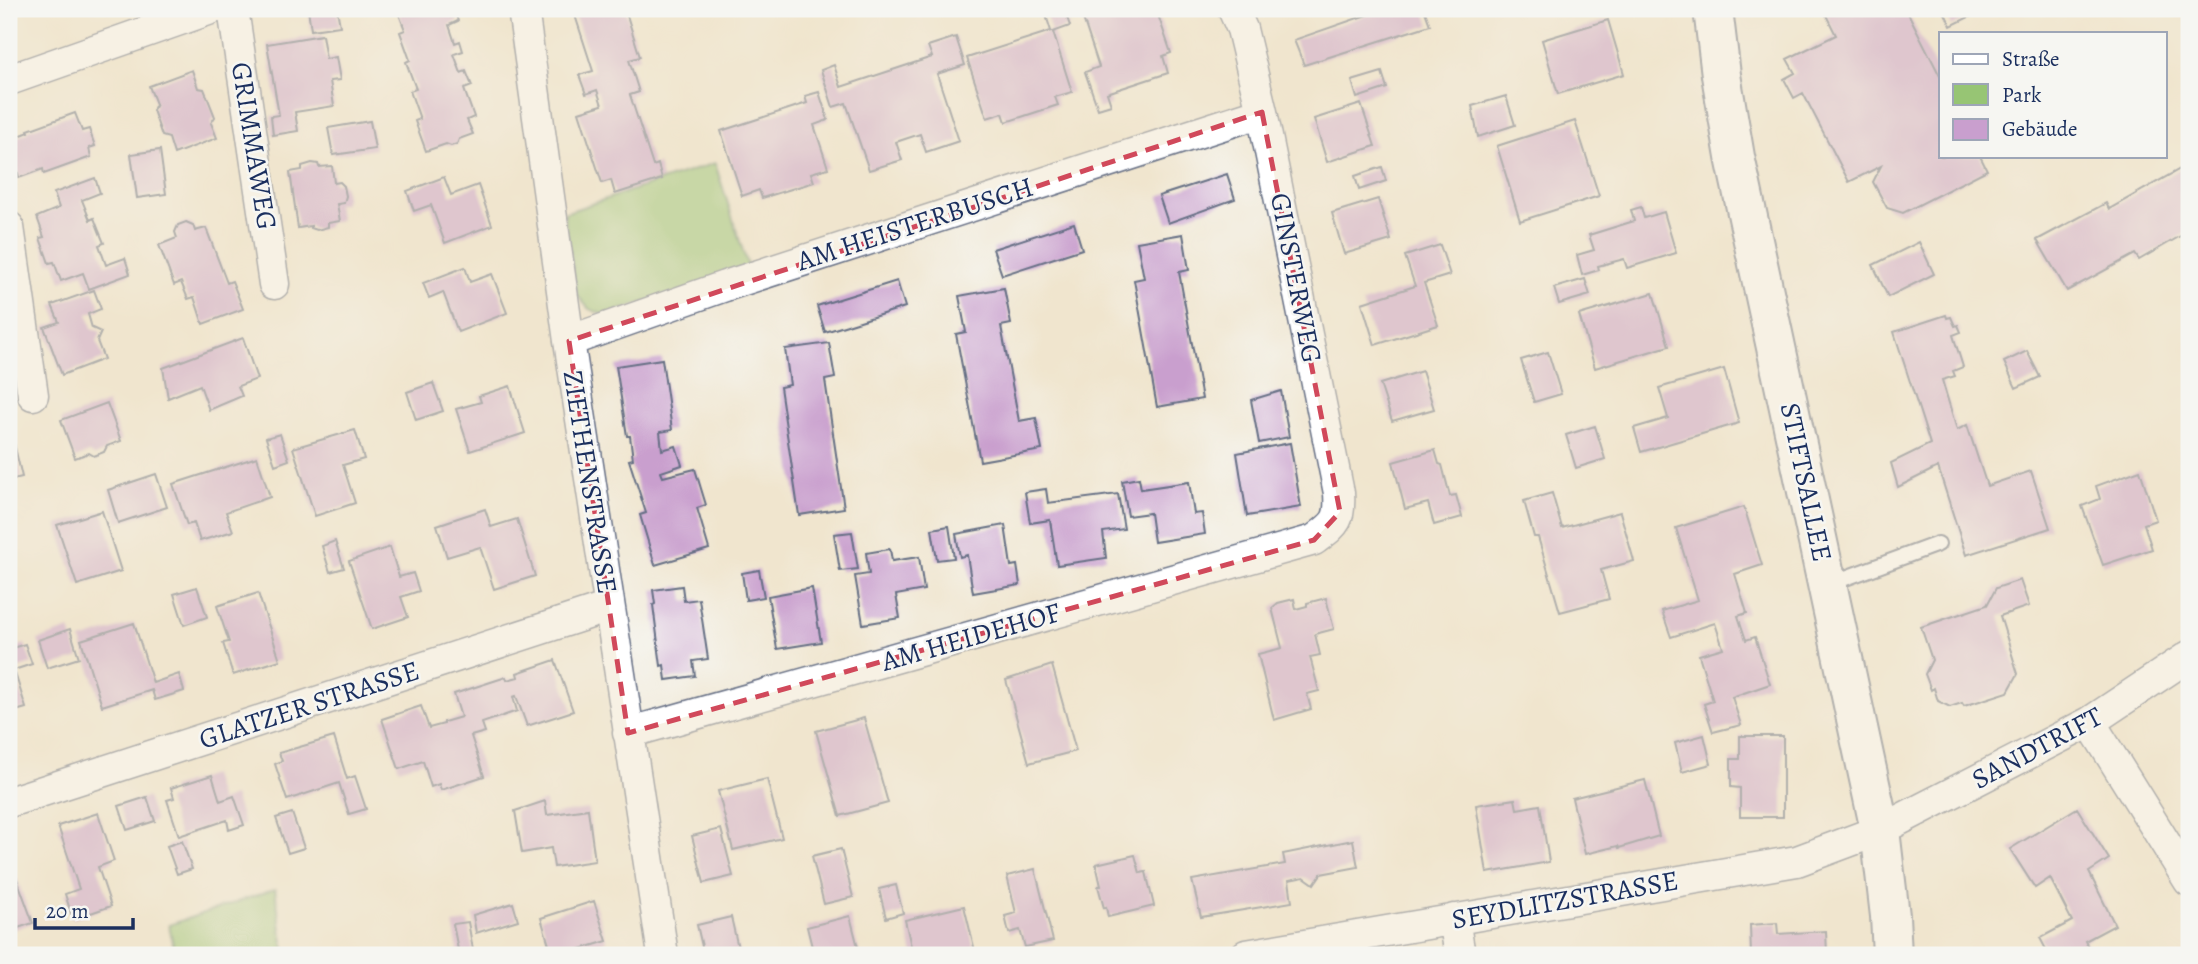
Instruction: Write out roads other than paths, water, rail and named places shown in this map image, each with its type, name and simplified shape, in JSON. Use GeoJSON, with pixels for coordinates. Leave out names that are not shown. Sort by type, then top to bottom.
{"type":"FeatureCollection","features":[{"type":"Feature","properties":{"kind":"main road","name":"STIFTSALLEE"},"geometry":{"type":"LineString","coordinates":[[1713,9],[1735,157],[1880,830],[1891,916],[1892,955]]}},
{"type":"Feature","properties":{"kind":"street"},"geometry":{"type":"LineString","coordinates":[[9,80],[211,9]]}},
{"type":"Feature","properties":{"kind":"street","name":"GRIMMAWEG"},"geometry":{"type":"LineString","coordinates":[[233,9],[274,284]]}},
{"type":"Feature","properties":{"kind":"street","name":"ZIETHENSTRASSE"},"geometry":{"type":"LineString","coordinates":[[523,9],[569,341],[663,955]]}},
{"type":"Feature","properties":{"kind":"street","name":"GINSTERWEG"},"geometry":{"type":"LineString","coordinates":[[1233,9],[1242,29],[1262,112],[1339,494],[1340,512],[1332,526],[1314,540]]}},
{"type":"Feature","properties":{"kind":"street","name":"AM HEISTERBUSCH"},"geometry":{"type":"LineString","coordinates":[[569,341],[764,274],[1262,112]]}},
{"type":"Feature","properties":{"kind":"street"},"geometry":{"type":"LineString","coordinates":[[9,227],[33,395]]}},
{"type":"Feature","properties":{"kind":"street","name":"AM HEIDEHOF"},"geometry":{"type":"LineString","coordinates":[[628,733],[1314,540]]}},
{"type":"Feature","properties":{"kind":"street","name":"GLATZER STRASSE"},"geometry":{"type":"LineString","coordinates":[[9,802],[609,607]]}},
{"type":"Feature","properties":{"kind":"street","name":"SANDTRIFT"},"geometry":{"type":"LineString","coordinates":[[1880,830],[2090,722],[2189,656]]}},
{"type":"Feature","properties":{"kind":"street"},"geometry":{"type":"LineString","coordinates":[[2090,722],[2189,881]]}},
{"type":"Feature","properties":{"kind":"street","name":"SEYDLITZSTRASSE"},"geometry":{"type":"LineString","coordinates":[[1246,955],[1797,861],[1880,830]]}},
{"type":"Feature","properties":{"kind":"street"},"geometry":{"type":"LineString","coordinates":[[1454,919],[1460,955]]}},
{"type":"Feature","properties":{"kind":"lane"},"geometry":{"type":"LineString","coordinates":[[1828,584],[1938,544]]}}]}
